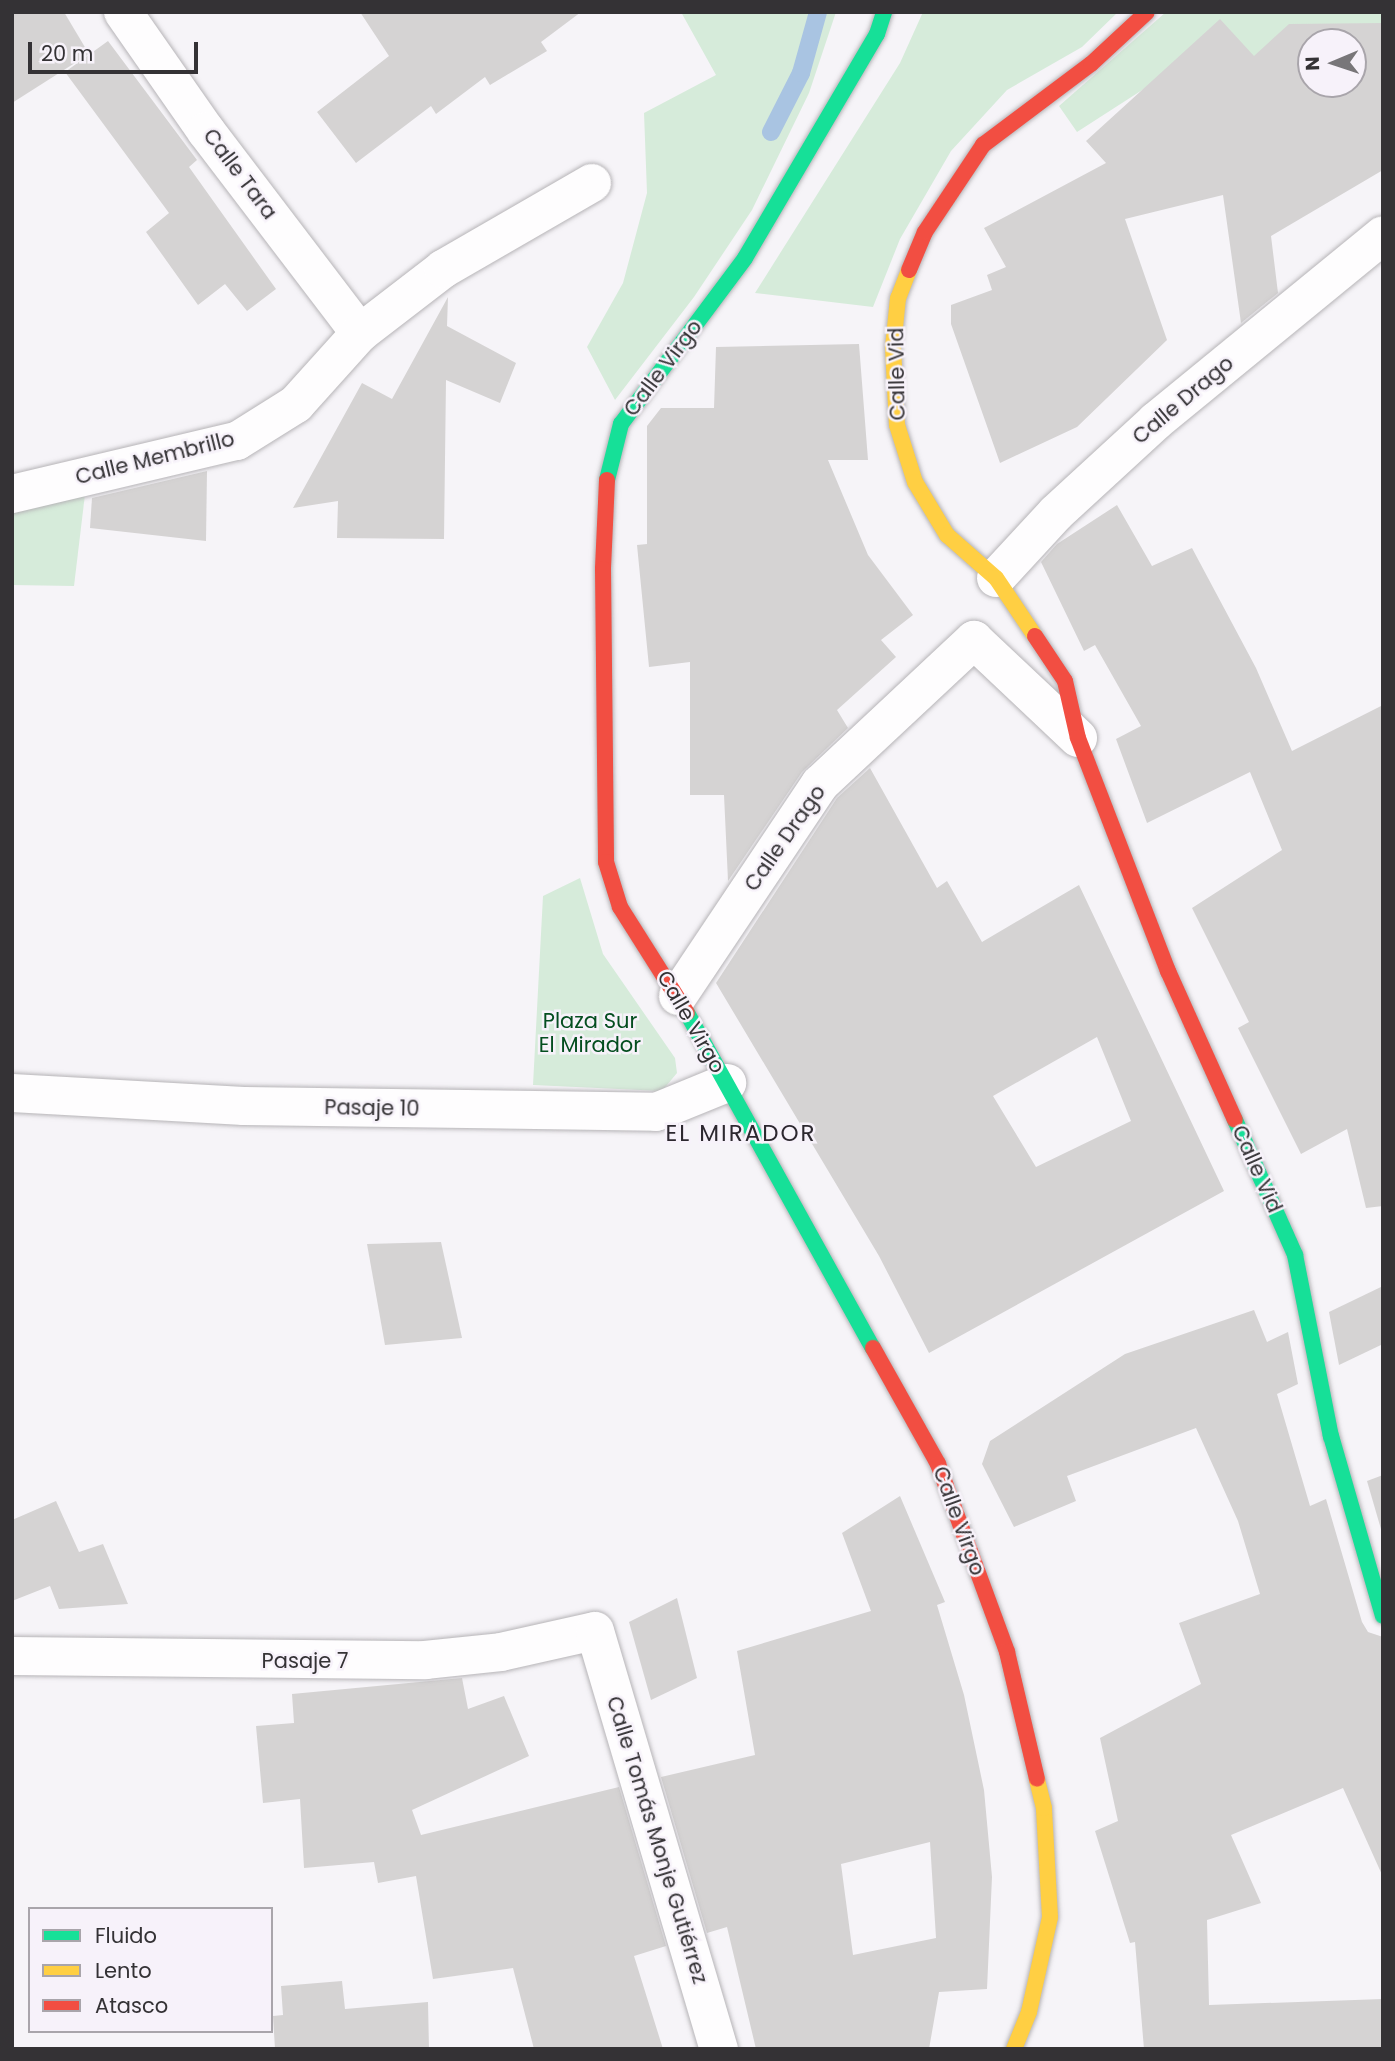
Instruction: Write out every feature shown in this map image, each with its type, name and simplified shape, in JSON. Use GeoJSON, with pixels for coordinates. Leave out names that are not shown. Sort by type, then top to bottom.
{"type":"FeatureCollection","features":[{"type":"Feature","properties":{"kind":"street","name":"Calle Tara"},"geometry":{"type":"LineString","coordinates":[[123,12],[206,131],[360,334]]}},
{"type":"Feature","properties":{"kind":"street","name":"Calle Virgo"},"geometry":{"type":"LineString","coordinates":[[884,12],[877,34],[745,258],[621,424],[607,478],[603,569],[607,862],[620,907],[678,996],[938,1464],[1007,1652],[1044,1808],[1050,1917],[1029,2012],[1014,2049]]}},
{"type":"Feature","properties":{"kind":"street","name":"Calle Vid"},"geometry":{"type":"LineString","coordinates":[[1147,12],[1091,64],[983,145],[925,232],[898,298],[892,347],[897,425],[915,482],[947,535],[996,578],[1065,681],[1078,738],[1168,971],[1295,1255],[1331,1436],[1383,1616]]}},
{"type":"Feature","properties":{"kind":"street","name":"Calle Membrillo"},"geometry":{"type":"LineString","coordinates":[[12,494],[237,441],[296,404],[360,334],[443,269],[592,184]]}},
{"type":"Feature","properties":{"kind":"street","name":"Calle Drago"},"geometry":{"type":"LineString","coordinates":[[996,578],[1056,513],[1156,421],[1383,236]]}},
{"type":"Feature","properties":{"kind":"street","name":"Calle Drago"},"geometry":{"type":"LineString","coordinates":[[678,996],[820,784],[974,640]]}},
{"type":"Feature","properties":{"kind":"street","name":"Calle Vid"},"geometry":{"type":"LineString","coordinates":[[974,640],[1078,738]]}},
{"type":"Feature","properties":{"kind":"street","name":"Pasaje 10"},"geometry":{"type":"LineString","coordinates":[[12,1093],[244,1106],[656,1112],[727,1083]]}},
{"type":"Feature","properties":{"kind":"street","name":"Pasaje 7"},"geometry":{"type":"LineString","coordinates":[[12,1656],[425,1660],[501,1652],[595,1631]]}},
{"type":"Feature","properties":{"kind":"street","name":"Calle Tomás Monje Gutiérrez"},"geometry":{"type":"LineString","coordinates":[[595,1631],[719,2049]]}},
{"type":"Feature","properties":{"kind":"green space"},"geometry":{"type":"Polygon","coordinates":[[[681,12],[836,12],[809,93],[752,210],[694,297],[615,400],[587,347],[623,283],[647,193],[644,113],[716,75],[681,12]]]}},
{"type":"Feature","properties":{"kind":"green space"},"geometry":{"type":"Polygon","coordinates":[[[923,12],[1118,12],[1082,47],[1007,90],[951,151],[900,239],[873,307],[755,293],[900,63],[923,12]]]}},
{"type":"Feature","properties":{"kind":"green space"},"geometry":{"type":"Polygon","coordinates":[[[1166,12],[1383,12],[1383,55],[1367,48],[1367,28],[1297,28],[1297,56],[1241,57],[1223,38],[1077,132],[1059,106],[1166,12]]]}},
{"type":"Feature","properties":{"kind":"green space"},"geometry":{"type":"Polygon","coordinates":[[[86,486],[74,586],[12,585],[12,505],[86,486]]]}},
{"type":"Feature","properties":{"kind":"green space","name":"Plaza Sur El Mirador"},"geometry":{"type":"Polygon","coordinates":[[[580,878],[603,954],[675,1058],[677,1073],[662,1091],[533,1085],[543,896],[580,878]]]}},
{"type":"Feature","properties":{"kind":"building"},"geometry":{"type":"Polygon","coordinates":[[[12,12],[64,12],[89,54],[12,103],[12,12]]]}},
{"type":"Feature","properties":{"kind":"building"},"geometry":{"type":"Polygon","coordinates":[[[360,12],[581,12],[541,42],[547,51],[490,85],[485,77],[436,114],[431,106],[356,163],[317,112],[389,56],[360,12]]]}},
{"type":"Feature","properties":{"kind":"building"},"geometry":{"type":"Polygon","coordinates":[[[1220,19],[1254,56],[1289,24],[1383,23],[1383,170],[1271,236],[1278,293],[1241,323],[1223,195],[1125,219],[1167,340],[1077,427],[1000,463],[951,324],[951,305],[992,290],[987,275],[1006,267],[984,228],[1106,163],[1086,141],[1220,19]]]}},
{"type":"Feature","properties":{"kind":"building"},"geometry":{"type":"Polygon","coordinates":[[[108,41],[197,160],[189,167],[276,289],[247,311],[225,284],[198,305],[146,232],[169,213],[65,72],[108,41]]]}},
{"type":"Feature","properties":{"kind":"building"},"geometry":{"type":"Polygon","coordinates":[[[448,297],[447,326],[516,363],[500,403],[446,380],[444,539],[337,538],[338,501],[293,508],[362,383],[392,399],[448,297]]]}},
{"type":"Feature","properties":{"kind":"building"},"geometry":{"type":"Polygon","coordinates":[[[859,344],[868,460],[828,460],[868,555],[913,615],[881,640],[896,657],[837,710],[848,728],[802,772],[728,881],[724,795],[690,795],[690,662],[649,667],[637,545],[647,544],[647,426],[661,408],[714,408],[716,347],[859,344]]]}},
{"type":"Feature","properties":{"kind":"building"},"geometry":{"type":"Polygon","coordinates":[[[207,471],[206,541],[90,528],[92,498],[207,471]]]}},
{"type":"Feature","properties":{"kind":"building"},"geometry":{"type":"Polygon","coordinates":[[[1117,505],[1152,566],[1192,548],[1256,668],[1292,751],[1383,705],[1383,1206],[1366,1208],[1347,1129],[1301,1154],[1238,1028],[1249,1022],[1192,908],[1282,850],[1250,772],[1147,823],[1116,739],[1141,726],[1095,645],[1084,651],[1041,562],[1057,544],[1117,505]]]}},
{"type":"Feature","properties":{"kind":"building"},"geometry":{"type":"Polygon","coordinates":[[[870,768],[937,888],[947,881],[982,942],[1079,885],[1224,1191],[929,1353],[879,1256],[716,983],[837,798],[870,768]],[[1097,1037],[993,1096],[1036,1167],[1131,1121],[1097,1037]]]}},
{"type":"Feature","properties":{"kind":"building"},"geometry":{"type":"Polygon","coordinates":[[[441,1242],[462,1338],[385,1345],[367,1244],[441,1242]]]}},
{"type":"Feature","properties":{"kind":"building"},"geometry":{"type":"Polygon","coordinates":[[[1383,1286],[1383,1344],[1339,1365],[1329,1312],[1383,1286]]]}},
{"type":"Feature","properties":{"kind":"building"},"geometry":{"type":"Polygon","coordinates":[[[1254,1310],[1267,1342],[1288,1332],[1298,1384],[1277,1394],[1310,1506],[1326,1499],[1362,1622],[1368,1632],[1383,1637],[1383,1877],[1343,1788],[1231,1835],[1261,1903],[1207,1920],[1209,2005],[1383,1999],[1383,2049],[1144,2049],[1135,1942],[1130,1943],[1095,1831],[1118,1821],[1100,1738],[1201,1684],[1179,1623],[1260,1594],[1238,1521],[1196,1428],[1067,1476],[1076,1501],[1014,1527],[982,1464],[990,1441],[1125,1354],[1254,1310]]]}},
{"type":"Feature","properties":{"kind":"building"},"geometry":{"type":"Polygon","coordinates":[[[1383,1475],[1383,1536],[1367,1481],[1383,1475]]]}},
{"type":"Feature","properties":{"kind":"building"},"geometry":{"type":"Polygon","coordinates":[[[900,1496],[945,1602],[937,1605],[964,1695],[984,1790],[992,1877],[987,1989],[939,1992],[929,2049],[756,2049],[727,1927],[707,1933],[661,1777],[755,1755],[737,1651],[871,1611],[842,1533],[900,1496]],[[930,1842],[841,1864],[853,1955],[936,1938],[930,1842]]]}},
{"type":"Feature","properties":{"kind":"building"},"geometry":{"type":"Polygon","coordinates":[[[56,1501],[79,1552],[103,1544],[128,1604],[59,1609],[50,1586],[12,1601],[12,1520],[56,1501]]]}},
{"type":"Feature","properties":{"kind":"building"},"geometry":{"type":"Polygon","coordinates":[[[677,1598],[697,1678],[651,1700],[629,1622],[677,1598]]]}},
{"type":"Feature","properties":{"kind":"building"},"geometry":{"type":"Polygon","coordinates":[[[462,1678],[468,1709],[504,1696],[529,1756],[412,1810],[421,1835],[619,1787],[666,1946],[634,1956],[663,2049],[534,2049],[513,1968],[433,1979],[416,1876],[378,1883],[374,1862],[304,1868],[300,1799],[263,1803],[256,1726],[294,1723],[292,1694],[462,1678]]]}},
{"type":"Feature","properties":{"kind":"building"},"geometry":{"type":"Polygon","coordinates":[[[342,1981],[345,2009],[428,2002],[429,2049],[275,2049],[273,2016],[283,2015],[281,1986],[342,1981]]]}},
{"type":"Feature","properties":{"kind":"waterway"},"geometry":{"type":"LineString","coordinates":[[771,132],[801,73],[818,12]]}},
{"type":"Feature","properties":{"kind":"traffic: fast"},"geometry":{"type":"LineString","coordinates":[[607,480],[621,424],[745,258],[877,34],[884,12]]}},
{"type":"Feature","properties":{"kind":"traffic: fast"},"geometry":{"type":"LineString","coordinates":[[687,1013],[873,1348]]}},
{"type":"Feature","properties":{"kind":"traffic: fast"},"geometry":{"type":"LineString","coordinates":[[1235,1120],[1295,1255],[1331,1436],[1383,1616]]}},
{"type":"Feature","properties":{"kind":"traffic: slow"},"geometry":{"type":"LineString","coordinates":[[909,270],[898,298],[893,347],[897,425],[915,482],[947,535],[996,578],[1035,636]]}},
{"type":"Feature","properties":{"kind":"traffic: slow"},"geometry":{"type":"LineString","coordinates":[[1014,2049],[1029,2012],[1050,1917],[1044,1808],[1037,1779]]}},
{"type":"Feature","properties":{"kind":"traffic: jam"},"geometry":{"type":"LineString","coordinates":[[909,270],[925,232],[983,145],[1091,64],[1147,12]]}},
{"type":"Feature","properties":{"kind":"traffic: jam"},"geometry":{"type":"LineString","coordinates":[[607,480],[603,569],[606,862],[620,907],[687,1013]]}},
{"type":"Feature","properties":{"kind":"traffic: jam"},"geometry":{"type":"LineString","coordinates":[[1035,636],[1065,681],[1078,738],[1168,971],[1235,1120]]}},
{"type":"Feature","properties":{"kind":"traffic: jam"},"geometry":{"type":"LineString","coordinates":[[873,1348],[938,1464],[1007,1652],[1037,1779]]}},
{"type":"Feature","properties":{"kind":"district","name":"EL MIRADOR"},"geometry":{"type":"Point","coordinates":[741,1133]}}]}
